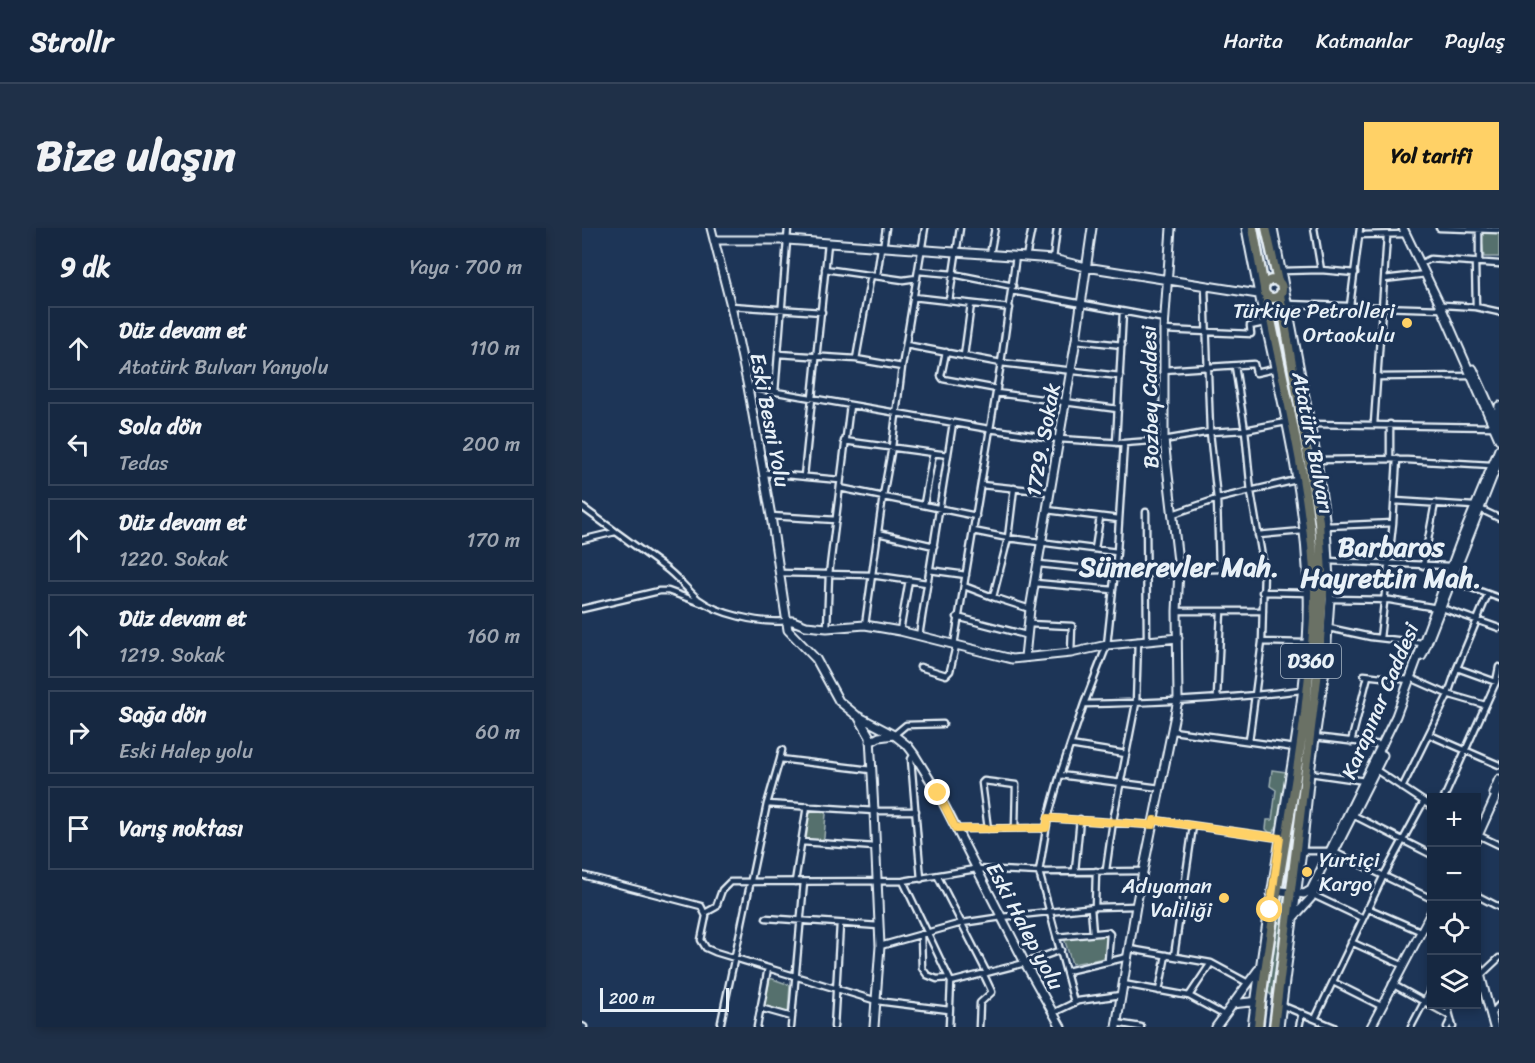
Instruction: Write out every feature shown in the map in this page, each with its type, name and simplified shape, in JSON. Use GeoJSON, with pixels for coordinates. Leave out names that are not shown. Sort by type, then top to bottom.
{"type":"FeatureCollection","features":[{"type":"Feature","properties":{"kind":"highway","name":"Atatürk Bulvarı"},"geometry":{"type":"LineString","coordinates":[[1253,228],[1263,292],[1301,464],[1310,523],[1315,592],[1311,661],[1300,749],[1274,895],[1258,1001],[1258,1027]]}},
{"type":"Feature","properties":{"kind":"highway"},"geometry":{"type":"LineString","coordinates":[[1266,228],[1278,282],[1282,288],[1280,295],[1275,298],[1263,292],[1270,281],[1278,282]]}},
{"type":"Feature","properties":{"kind":"highway","name":"Atatürk Bulvarı"},"geometry":{"type":"LineString","coordinates":[[1274,1027],[1280,1005],[1318,671],[1326,561],[1314,460],[1285,304],[1280,295]]}},
{"type":"Feature","properties":{"kind":"highway"},"geometry":{"type":"LineString","coordinates":[[1258,1001],[1280,1005]]}},
{"type":"Feature","properties":{"kind":"street","name":"Eski Besni Yolu"},"geometry":{"type":"LineString","coordinates":[[711,228],[731,306],[764,473],[786,621]]}},
{"type":"Feature","properties":{"kind":"street"},"geometry":{"type":"LineString","coordinates":[[776,392],[788,228]]}},
{"type":"Feature","properties":{"kind":"street"},"geometry":{"type":"LineString","coordinates":[[856,360],[886,228]]}},
{"type":"Feature","properties":{"kind":"street"},"geometry":{"type":"LineString","coordinates":[[865,625],[902,367],[925,228]]}},
{"type":"Feature","properties":{"kind":"street"},"geometry":{"type":"LineString","coordinates":[[949,301],[960,228]]}},
{"type":"Feature","properties":{"kind":"street"},"geometry":{"type":"LineString","coordinates":[[990,254],[995,228]]}},
{"type":"Feature","properties":{"kind":"street"},"geometry":{"type":"LineString","coordinates":[[1026,257],[1032,228]]}},
{"type":"Feature","properties":{"kind":"street"},"geometry":{"type":"LineString","coordinates":[[1053,260],[1058,228]]}},
{"type":"Feature","properties":{"kind":"street","name":"1729. Sokak"},"geometry":{"type":"LineString","coordinates":[[1025,657],[1030,609],[1071,372],[1092,228]]}},
{"type":"Feature","properties":{"kind":"street","name":"Bozbey Caddesi"},"geometry":{"type":"LineString","coordinates":[[1116,1025],[1136,906],[1178,700],[1179,572],[1164,440],[1164,330],[1171,228]]}},
{"type":"Feature","properties":{"kind":"street"},"geometry":{"type":"LineString","coordinates":[[1246,228],[1263,292],[1264,322],[1296,480],[1308,592],[1306,643],[1295,748],[1280,838],[1274,895],[1260,968],[1258,1001],[1252,1027]]}},
{"type":"Feature","properties":{"kind":"street"},"geometry":{"type":"LineString","coordinates":[[1273,228],[1282,272],[1285,304],[1476,307],[1499,312]]}},
{"type":"Feature","properties":{"kind":"street"},"geometry":{"type":"LineString","coordinates":[[1314,228],[1321,270]]}},
{"type":"Feature","properties":{"kind":"street"},"geometry":{"type":"LineString","coordinates":[[1350,306],[1360,228]]}},
{"type":"Feature","properties":{"kind":"street"},"geometry":{"type":"LineString","coordinates":[[1439,228],[1499,230]]}},
{"type":"Feature","properties":{"kind":"street"},"geometry":{"type":"LineString","coordinates":[[1476,307],[1479,229]]}},
{"type":"Feature","properties":{"kind":"street"},"geometry":{"type":"LineString","coordinates":[[1359,235],[1387,236],[1406,230]]}},
{"type":"Feature","properties":{"kind":"street"},"geometry":{"type":"LineString","coordinates":[[1406,230],[1424,261],[1471,376],[1497,426]]}},
{"type":"Feature","properties":{"kind":"street"},"geometry":{"type":"LineString","coordinates":[[1406,230],[1497,426]]}},
{"type":"Feature","properties":{"kind":"street"},"geometry":{"type":"LineString","coordinates":[[1374,424],[1387,236]]}},
{"type":"Feature","properties":{"kind":"street"},"geometry":{"type":"LineString","coordinates":[[714,240],[788,240],[1016,256],[1053,260],[1205,286],[1263,292]]}},
{"type":"Feature","properties":{"kind":"street"},"geometry":{"type":"LineString","coordinates":[[804,476],[828,243]]}},
{"type":"Feature","properties":{"kind":"street"},"geometry":{"type":"LineString","coordinates":[[920,667],[946,675],[950,671],[957,617],[997,391],[1016,256]]}},
{"type":"Feature","properties":{"kind":"street"},"geometry":{"type":"LineString","coordinates":[[1424,261],[1430,259],[1499,264]]}},
{"type":"Feature","properties":{"kind":"street"},"geometry":{"type":"LineString","coordinates":[[825,269],[903,280],[917,278]]}},
{"type":"Feature","properties":{"kind":"street"},"geometry":{"type":"LineString","coordinates":[[1282,272],[1321,270],[1355,273]]}},
{"type":"Feature","properties":{"kind":"street"},"geometry":{"type":"LineString","coordinates":[[918,271],[953,274],[1012,289],[1165,319]]}},
{"type":"Feature","properties":{"kind":"street"},"geometry":{"type":"LineString","coordinates":[[1384,279],[1426,274]]}},
{"type":"Feature","properties":{"kind":"street"},"geometry":{"type":"LineString","coordinates":[[1205,286],[1210,432],[1217,500],[1219,569]]}},
{"type":"Feature","properties":{"kind":"street"},"geometry":{"type":"LineString","coordinates":[[913,297],[1010,308]]}},
{"type":"Feature","properties":{"kind":"street"},"geometry":{"type":"LineString","coordinates":[[964,356],[971,304]]}},
{"type":"Feature","properties":{"kind":"street"},"geometry":{"type":"LineString","coordinates":[[731,306],[822,312]]}},
{"type":"Feature","properties":{"kind":"street"},"geometry":{"type":"LineString","coordinates":[[1116,443],[1123,312]]}},
{"type":"Feature","properties":{"kind":"street"},"geometry":{"type":"LineString","coordinates":[[1164,330],[1251,334],[1250,326],[1264,322]]}},
{"type":"Feature","properties":{"kind":"street"},"geometry":{"type":"LineString","coordinates":[[1076,340],[1122,345]]}},
{"type":"Feature","properties":{"kind":"street"},"geometry":{"type":"LineString","coordinates":[[906,345],[1001,363],[1120,376]]}},
{"type":"Feature","properties":{"kind":"street"},"geometry":{"type":"LineString","coordinates":[[946,352],[941,376],[944,379],[1065,403],[1118,409]]}},
{"type":"Feature","properties":{"kind":"street"},"geometry":{"type":"LineString","coordinates":[[778,354],[856,360],[902,367]]}},
{"type":"Feature","properties":{"kind":"street"},"geometry":{"type":"LineString","coordinates":[[1163,370],[1254,364],[1256,373],[1274,369]]}},
{"type":"Feature","properties":{"kind":"street"},"geometry":{"type":"LineString","coordinates":[[1235,366],[1257,535],[1264,568],[1262,642],[1249,741]]}},
{"type":"Feature","properties":{"kind":"street"},"geometry":{"type":"LineString","coordinates":[[1378,377],[1471,376]]}},
{"type":"Feature","properties":{"kind":"street"},"geometry":{"type":"LineString","coordinates":[[747,387],[989,429],[1059,439],[1116,443],[1164,440],[1210,432],[1245,430],[1286,422]]}},
{"type":"Feature","properties":{"kind":"street"},"geometry":{"type":"LineString","coordinates":[[827,628],[829,574],[850,405]]}},
{"type":"Feature","properties":{"kind":"street"},"geometry":{"type":"LineString","coordinates":[[1499,406],[1497,426],[1499,440]]}},
{"type":"Feature","properties":{"kind":"street"},"geometry":{"type":"LineString","coordinates":[[1274,895],[1282,891],[1293,893],[1302,851],[1329,628],[1330,599],[1326,561],[1326,526],[1310,424],[1305,411]]}},
{"type":"Feature","properties":{"kind":"street"},"geometry":{"type":"LineString","coordinates":[[919,636],[953,423]]}},
{"type":"Feature","properties":{"kind":"street"},"geometry":{"type":"LineString","coordinates":[[1310,424],[1497,426]]}},
{"type":"Feature","properties":{"kind":"street"},"geometry":{"type":"LineString","coordinates":[[1390,424],[1390,459]]}},
{"type":"Feature","properties":{"kind":"street"},"geometry":{"type":"LineString","coordinates":[[844,441],[948,455]]}},
{"type":"Feature","properties":{"kind":"street"},"geometry":{"type":"LineString","coordinates":[[1074,1002],[1039,872],[1048,818],[1060,775],[1107,645],[1116,572],[1124,443]]}},
{"type":"Feature","properties":{"kind":"street","name":"Karapınar Caddesi"},"geometry":{"type":"LineString","coordinates":[[1290,921],[1313,895],[1331,852],[1383,745],[1411,680],[1422,644],[1452,581],[1491,465],[1499,449]]}},
{"type":"Feature","properties":{"kind":"street"},"geometry":{"type":"LineString","coordinates":[[924,504],[933,453]]}},
{"type":"Feature","properties":{"kind":"street"},"geometry":{"type":"LineString","coordinates":[[1314,460],[1397,459],[1491,465]]}},
{"type":"Feature","properties":{"kind":"street"},"geometry":{"type":"LineString","coordinates":[[1380,638],[1393,523],[1397,459]]}},
{"type":"Feature","properties":{"kind":"street","name":"Karapınar Caddesi"},"geometry":{"type":"LineString","coordinates":[[1293,893],[1304,894],[1310,891],[1376,770],[1439,608],[1451,566],[1499,460]]}},
{"type":"Feature","properties":{"kind":"street"},"geometry":{"type":"LineString","coordinates":[[764,473],[840,480]]}},
{"type":"Feature","properties":{"kind":"street"},"geometry":{"type":"LineString","coordinates":[[1173,514],[1296,480]]}},
{"type":"Feature","properties":{"kind":"street"},"geometry":{"type":"LineString","coordinates":[[981,485],[1050,492]]}},
{"type":"Feature","properties":{"kind":"street"},"geometry":{"type":"LineString","coordinates":[[840,488],[976,516]]}},
{"type":"Feature","properties":{"kind":"street"},"geometry":{"type":"LineString","coordinates":[[993,597],[1008,538],[1014,488]]}},
{"type":"Feature","properties":{"kind":"street"},"geometry":{"type":"LineString","coordinates":[[1395,501],[1477,507],[1499,518]]}},
{"type":"Feature","properties":{"kind":"street"},"geometry":{"type":"LineString","coordinates":[[1423,566],[1435,503]]}},
{"type":"Feature","properties":{"kind":"street"},"geometry":{"type":"LineString","coordinates":[[582,507],[668,570],[698,599],[712,607]]}},
{"type":"Feature","properties":{"kind":"street"},"geometry":{"type":"LineString","coordinates":[[1047,510],[1119,519]]}},
{"type":"Feature","properties":{"kind":"street"},"geometry":{"type":"LineString","coordinates":[[1146,512],[1147,640]]}},
{"type":"Feature","properties":{"kind":"street"},"geometry":{"type":"LineString","coordinates":[[771,516],[836,520]]}},
{"type":"Feature","properties":{"kind":"street"},"geometry":{"type":"LineString","coordinates":[[1095,549],[1100,517]]}},
{"type":"Feature","properties":{"kind":"street"},"geometry":{"type":"LineString","coordinates":[[1326,526],[1393,523]]}},
{"type":"Feature","properties":{"kind":"street"},"geometry":{"type":"LineString","coordinates":[[973,531],[1008,538],[1117,552]]}},
{"type":"Feature","properties":{"kind":"street"},"geometry":{"type":"LineString","coordinates":[[1257,535],[1303,531]]}},
{"type":"Feature","properties":{"kind":"street"},"geometry":{"type":"LineString","coordinates":[[582,540],[615,532]]}},
{"type":"Feature","properties":{"kind":"street"},"geometry":{"type":"LineString","coordinates":[[878,533],[934,546]]}},
{"type":"Feature","properties":{"kind":"street"},"geometry":{"type":"LineString","coordinates":[[1326,561],[1451,566]]}},
{"type":"Feature","properties":{"kind":"street"},"geometry":{"type":"LineString","coordinates":[[1039,564],[1147,573],[1264,568]]}},
{"type":"Feature","properties":{"kind":"street"},"geometry":{"type":"LineString","coordinates":[[929,570],[966,575]]}},
{"type":"Feature","properties":{"kind":"street"},"geometry":{"type":"LineString","coordinates":[[780,573],[871,575],[927,583]]}},
{"type":"Feature","properties":{"kind":"street"},"geometry":{"type":"LineString","coordinates":[[900,632],[909,580]]}},
{"type":"Feature","properties":{"kind":"street"},"geometry":{"type":"LineString","coordinates":[[1452,581],[1499,598]]}},
{"type":"Feature","properties":{"kind":"street"},"geometry":{"type":"LineString","coordinates":[[1035,583],[1113,590]]}},
{"type":"Feature","properties":{"kind":"street"},"geometry":{"type":"LineString","coordinates":[[964,586],[1030,609]]}},
{"type":"Feature","properties":{"kind":"street"},"geometry":{"type":"LineString","coordinates":[[582,609],[659,591],[668,591],[751,619],[769,622],[794,621],[806,626],[827,628],[865,625],[1012,659],[1071,653],[1138,641],[1178,638]]}},
{"type":"Feature","properties":{"kind":"street"},"geometry":{"type":"LineString","coordinates":[[1262,592],[1308,592]]}},
{"type":"Feature","properties":{"kind":"street"},"geometry":{"type":"LineString","coordinates":[[1402,788],[1430,735],[1488,594]]}},
{"type":"Feature","properties":{"kind":"street"},"geometry":{"type":"LineString","coordinates":[[1330,599],[1384,600],[1439,608],[1499,628]]}},
{"type":"Feature","properties":{"kind":"street"},"geometry":{"type":"LineString","coordinates":[[1177,611],[1263,610]]}},
{"type":"Feature","properties":{"kind":"street"},"geometry":{"type":"LineString","coordinates":[[1217,697],[1221,611]]}},
{"type":"Feature","properties":{"kind":"street"},"geometry":{"type":"LineString","coordinates":[[957,617],[1026,635]]}},
{"type":"Feature","properties":{"kind":"street","name":"Eski Halep yolu"},"geometry":{"type":"LineString","coordinates":[[786,621],[788,630],[816,659],[834,695],[856,715],[894,735],[914,753],[938,793],[1025,963],[1061,1027]]}},
{"type":"Feature","properties":{"kind":"street"},"geometry":{"type":"LineString","coordinates":[[1028,624],[1072,626],[1071,653]]}},
{"type":"Feature","properties":{"kind":"street"},"geometry":{"type":"LineString","coordinates":[[1329,628],[1422,644]]}},
{"type":"Feature","properties":{"kind":"street"},"geometry":{"type":"LineString","coordinates":[[1106,870],[1136,703],[1138,641]]}},
{"type":"Feature","properties":{"kind":"street"},"geometry":{"type":"LineString","coordinates":[[1262,642],[1306,643]]}},
{"type":"Feature","properties":{"kind":"street"},"geometry":{"type":"LineString","coordinates":[[1446,793],[1497,679],[1499,666]]}},
{"type":"Feature","properties":{"kind":"street"},"geometry":{"type":"LineString","coordinates":[[1457,668],[1497,679]]}},
{"type":"Feature","properties":{"kind":"street"},"geometry":{"type":"LineString","coordinates":[[1351,742],[1366,675],[1411,680],[1485,705]]}},
{"type":"Feature","properties":{"kind":"street"},"geometry":{"type":"LineString","coordinates":[[1084,704],[1255,696],[1301,690]]}},
{"type":"Feature","properties":{"kind":"street"},"geometry":{"type":"LineString","coordinates":[[856,715],[868,732],[872,770],[880,946],[874,1027]]}},
{"type":"Feature","properties":{"kind":"street"},"geometry":{"type":"LineString","coordinates":[[870,742],[879,737],[894,735],[906,725],[943,724]]}},
{"type":"Feature","properties":{"kind":"street"},"geometry":{"type":"LineString","coordinates":[[1173,731],[1295,748]]}},
{"type":"Feature","properties":{"kind":"street"},"geometry":{"type":"LineString","coordinates":[[1430,735],[1499,765]]}},
{"type":"Feature","properties":{"kind":"street"},"geometry":{"type":"LineString","coordinates":[[1314,737],[1383,745]]}},
{"type":"Feature","properties":{"kind":"street"},"geometry":{"type":"LineString","coordinates":[[1070,745],[1126,754]]}},
{"type":"Feature","properties":{"kind":"street"},"geometry":{"type":"LineString","coordinates":[[720,1027],[767,804],[782,750]]}},
{"type":"Feature","properties":{"kind":"street"},"geometry":{"type":"LineString","coordinates":[[914,753],[911,759],[921,879]]}},
{"type":"Feature","properties":{"kind":"street"},"geometry":{"type":"LineString","coordinates":[[780,759],[872,770]]}},
{"type":"Feature","properties":{"kind":"street"},"geometry":{"type":"LineString","coordinates":[[1376,770],[1427,805]]}},
{"type":"Feature","properties":{"kind":"street"},"geometry":{"type":"LineString","coordinates":[[1310,773],[1365,781]]}},
{"type":"Feature","properties":{"kind":"street"},"geometry":{"type":"LineString","coordinates":[[1060,775],[1160,788]]}},
{"type":"Feature","properties":{"kind":"street"},"geometry":{"type":"LineString","coordinates":[[1481,824],[1499,778]]}},
{"type":"Feature","properties":{"kind":"street"},"geometry":{"type":"LineString","coordinates":[[988,829],[982,783],[999,782],[1016,785],[1015,828]]}},
{"type":"Feature","properties":{"kind":"street"},"geometry":{"type":"LineString","coordinates":[[1481,827],[1496,802],[1499,789]]}},
{"type":"Feature","properties":{"kind":"street"},"geometry":{"type":"LineString","coordinates":[[1315,1019],[1367,908],[1423,803]]}},
{"type":"Feature","properties":{"kind":"street"},"geometry":{"type":"LineString","coordinates":[[767,804],[874,811],[916,811]]}},
{"type":"Feature","properties":{"kind":"street"},"geometry":{"type":"LineString","coordinates":[[795,882],[807,806]]}},
{"type":"Feature","properties":{"kind":"street"},"geometry":{"type":"LineString","coordinates":[[1353,815],[1427,853]]}},
{"type":"Feature","properties":{"kind":"street"},"geometry":{"type":"LineString","coordinates":[[1048,818],[1153,822],[1280,838]]}},
{"type":"Feature","properties":{"kind":"street"},"geometry":{"type":"LineString","coordinates":[[1075,871],[1080,819]]}},
{"type":"Feature","properties":{"kind":"street"},"geometry":{"type":"LineString","coordinates":[[1174,956],[1192,826]]}},
{"type":"Feature","properties":{"kind":"street"},"geometry":{"type":"LineString","coordinates":[[956,829],[1046,828]]}},
{"type":"Feature","properties":{"kind":"street"},"geometry":{"type":"LineString","coordinates":[[1481,836],[1499,845]]}},
{"type":"Feature","properties":{"kind":"street"},"geometry":{"type":"LineString","coordinates":[[802,842],[875,847]]}},
{"type":"Feature","properties":{"kind":"street"},"geometry":{"type":"LineString","coordinates":[[1302,851],[1331,852],[1427,897]]}},
{"type":"Feature","properties":{"kind":"street"},"geometry":{"type":"LineString","coordinates":[[705,913],[716,907],[720,894],[727,884],[750,881],[903,881],[976,869],[1039,872],[1144,871]]}},
{"type":"Feature","properties":{"kind":"street"},"geometry":{"type":"LineString","coordinates":[[1093,933],[1096,871]]}},
{"type":"Feature","properties":{"kind":"street"},"geometry":{"type":"LineString","coordinates":[[582,876],[698,905],[705,913],[701,938],[703,946],[715,952],[877,1001],[949,1010]]}},
{"type":"Feature","properties":{"kind":"street"},"geometry":{"type":"LineString","coordinates":[[938,877],[986,974],[992,992],[980,1003],[979,1027]]}},
{"type":"Feature","properties":{"kind":"street"},"geometry":{"type":"LineString","coordinates":[[903,881],[950,980],[949,1027]]}},
{"type":"Feature","properties":{"kind":"street"},"geometry":{"type":"LineString","coordinates":[[791,1027],[804,882]]}},
{"type":"Feature","properties":{"kind":"street"},"geometry":{"type":"LineString","coordinates":[[1313,895],[1362,918]]}},
{"type":"Feature","properties":{"kind":"street"},"geometry":{"type":"LineString","coordinates":[[1481,898],[1499,907]]}},
{"type":"Feature","properties":{"kind":"street"},"geometry":{"type":"LineString","coordinates":[[880,946],[962,923],[1093,908],[1136,906]]}},
{"type":"Feature","properties":{"kind":"street"},"geometry":{"type":"LineString","coordinates":[[1367,908],[1420,931]]}},
{"type":"Feature","properties":{"kind":"street"},"geometry":{"type":"LineString","coordinates":[[766,918],[879,926]]}},
{"type":"Feature","properties":{"kind":"street"},"geometry":{"type":"LineString","coordinates":[[1371,1027],[1427,918]]}},
{"type":"Feature","properties":{"kind":"street"},"geometry":{"type":"LineString","coordinates":[[834,1027],[840,924]]}},
{"type":"Feature","properties":{"kind":"street"},"geometry":{"type":"LineString","coordinates":[[1057,937],[1107,932],[1110,934],[1108,961]]}},
{"type":"Feature","properties":{"kind":"street"},"geometry":{"type":"LineString","coordinates":[[921,936],[922,968],[927,975],[937,979],[950,980],[986,974],[1060,950]]}},
{"type":"Feature","properties":{"kind":"street"},"geometry":{"type":"LineString","coordinates":[[1351,942],[1402,965]]}},
{"type":"Feature","properties":{"kind":"street"},"geometry":{"type":"LineString","coordinates":[[1130,949],[1210,963],[1248,983]]}},
{"type":"Feature","properties":{"kind":"street"},"geometry":{"type":"LineString","coordinates":[[1159,991],[1166,955]]}},
{"type":"Feature","properties":{"kind":"street"},"geometry":{"type":"LineString","coordinates":[[1067,971],[1128,957]]}},
{"type":"Feature","properties":{"kind":"street"},"geometry":{"type":"LineString","coordinates":[[1481,973],[1499,958]]}},
{"type":"Feature","properties":{"kind":"street"},"geometry":{"type":"LineString","coordinates":[[1189,996],[1210,963]]}},
{"type":"Feature","properties":{"kind":"street"},"geometry":{"type":"LineString","coordinates":[[758,1027],[768,968]]}},
{"type":"Feature","properties":{"kind":"street"},"geometry":{"type":"LineString","coordinates":[[1216,1027],[1260,968]]}},
{"type":"Feature","properties":{"kind":"street"},"geometry":{"type":"LineString","coordinates":[[1333,982],[1381,1006]]}},
{"type":"Feature","properties":{"kind":"street"},"geometry":{"type":"LineString","coordinates":[[1123,984],[1189,996],[1224,1015]]}},
{"type":"Feature","properties":{"kind":"street"},"geometry":{"type":"LineString","coordinates":[[1392,984],[1451,1017]]}},
{"type":"Feature","properties":{"kind":"street"},"geometry":{"type":"LineString","coordinates":[[1481,985],[1491,1015],[1492,1027]]}},
{"type":"Feature","properties":{"kind":"street"},"geometry":{"type":"LineString","coordinates":[[1481,987],[1492,1027]]}},
{"type":"Feature","properties":{"kind":"street"},"geometry":{"type":"LineString","coordinates":[[1411,1027],[1427,994]]}},
{"type":"Feature","properties":{"kind":"street"},"geometry":{"type":"LineString","coordinates":[[1053,1013],[1074,1002],[1121,995]]}},
{"type":"Feature","properties":{"kind":"street"},"geometry":{"type":"LineString","coordinates":[[1232,1004],[1258,1001]]}},
{"type":"Feature","properties":{"kind":"street"},"geometry":{"type":"LineString","coordinates":[[1279,1027],[1280,1005],[1330,1026]]}},
{"type":"Feature","properties":{"kind":"street"},"geometry":{"type":"LineString","coordinates":[[1491,1015],[1499,1005]]}},
{"type":"Feature","properties":{"kind":"street"},"geometry":{"type":"LineString","coordinates":[[760,1008],[792,1017]]}},
{"type":"Feature","properties":{"kind":"street"},"geometry":{"type":"LineString","coordinates":[[1448,1009],[1453,1027]]}},
{"type":"Feature","properties":{"kind":"street"},"geometry":{"type":"LineString","coordinates":[[1299,1027],[1302,1013]]}},
{"type":"Feature","properties":{"kind":"street"},"geometry":{"type":"LineString","coordinates":[[1447,1027],[1451,1017]]}},
{"type":"Feature","properties":{"kind":"street"},"geometry":{"type":"LineString","coordinates":[[1116,1025],[1141,1027]]}},
{"type":"Feature","properties":{"kind":"green space"},"geometry":{"type":"Polygon","coordinates":[[[1481,232],[1499,233],[1499,257],[1484,257],[1481,232]]]}},
{"type":"Feature","properties":{"kind":"green space"},"geometry":{"type":"Polygon","coordinates":[[[1272,770],[1286,772],[1278,825],[1273,833],[1266,829],[1267,820],[1272,820],[1276,790],[1270,786],[1272,770]]]}},
{"type":"Feature","properties":{"kind":"green space"},"geometry":{"type":"Polygon","coordinates":[[[812,810],[823,811],[826,814],[824,838],[820,842],[806,840],[809,814],[812,810]]]}},
{"type":"Feature","properties":{"kind":"green space"},"geometry":{"type":"Polygon","coordinates":[[[1282,895],[1285,897],[1278,952],[1280,956],[1275,993],[1271,995],[1268,992],[1278,897],[1282,895]]]}},
{"type":"Feature","properties":{"kind":"green space"},"geometry":{"type":"Polygon","coordinates":[[[1108,935],[1105,958],[1072,964],[1064,938],[1108,935]]]}},
{"type":"Feature","properties":{"kind":"green space"},"geometry":{"type":"Polygon","coordinates":[[[770,978],[790,985],[788,1015],[764,1007],[770,978]]]}},
{"type":"Feature","properties":{"kind":"place","name":"Türkiye Petrolleri Ortaokulu"},"geometry":{"type":"Point","coordinates":[1407,323]}},
{"type":"Feature","properties":{"kind":"place","name":"Yurtiçi Kargo"},"geometry":{"type":"Point","coordinates":[1307,872]}},
{"type":"Feature","properties":{"kind":"place","name":"Adıyaman Valiliği"},"geometry":{"type":"Point","coordinates":[1224,898]}},
{"type":"Feature","properties":{"kind":"district","name":"Barbaros Hayrettin Mah."},"geometry":{"type":"Point","coordinates":[1391,562]}},
{"type":"Feature","properties":{"kind":"district","name":"Sümerevler Mah."},"geometry":{"type":"Point","coordinates":[1179,567]}},
{"type":"Feature","properties":{"kind":"route"},"geometry":{"type":"LineString","coordinates":[[938,793],[956,829],[1046,828],[1048,818],[1153,825],[1154,820],[1280,838],[1270,910]]}}]}
